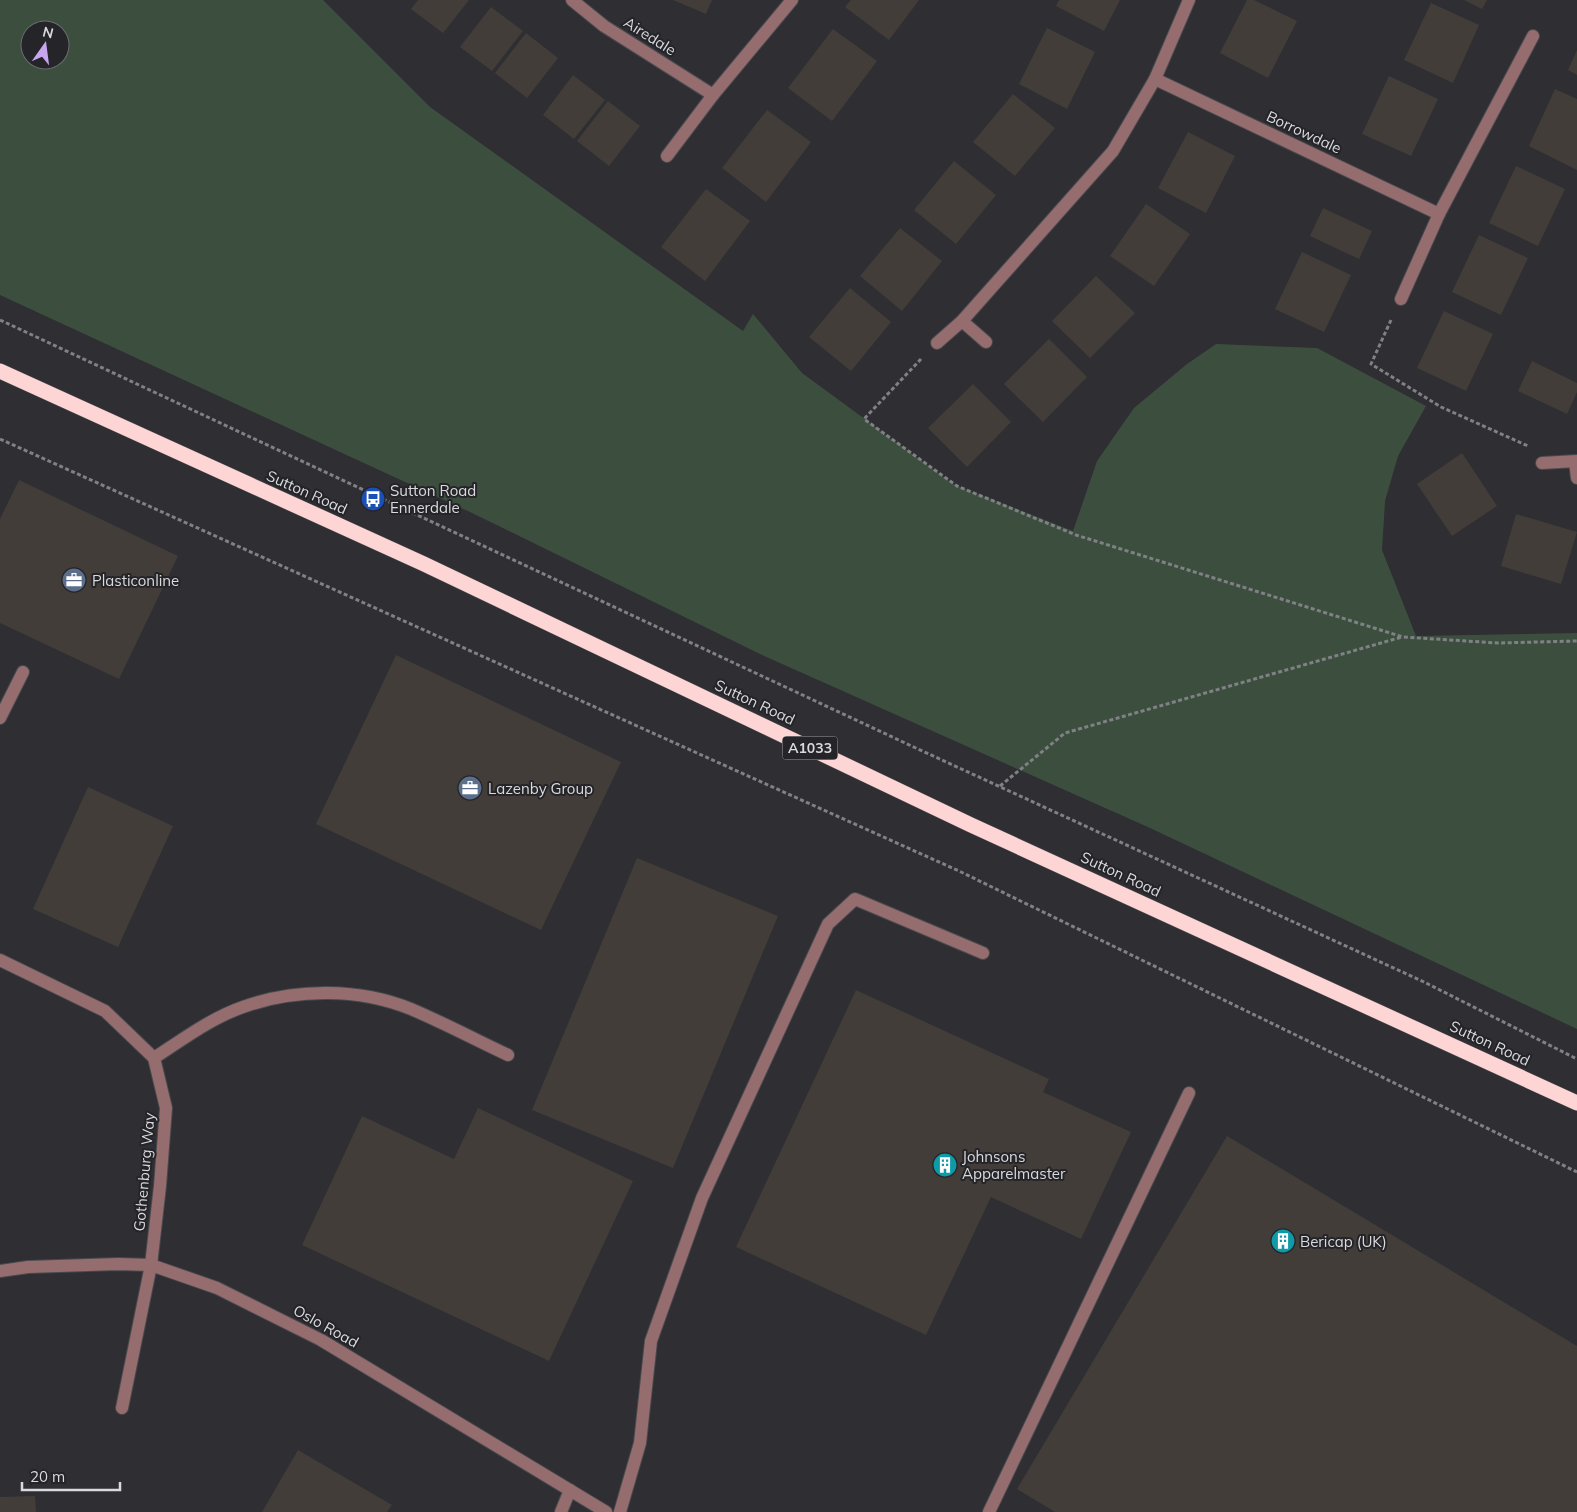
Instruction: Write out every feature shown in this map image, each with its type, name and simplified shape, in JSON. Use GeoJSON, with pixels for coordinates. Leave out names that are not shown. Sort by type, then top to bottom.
{"type":"FeatureCollection","features":[{"type":"Feature","properties":{"kind":"highway","name":"Sutton Road"},"geometry":{"type":"LineString","coordinates":[[0,371],[424,564],[971,825],[1577,1103]]}},
{"type":"Feature","properties":{"kind":"street","name":"Airedale"},"geometry":{"type":"LineString","coordinates":[[572,0],[604,26],[713,95]]}},
{"type":"Feature","properties":{"kind":"street"},"geometry":{"type":"LineString","coordinates":[[667,156],[713,95],[792,0]]}},
{"type":"Feature","properties":{"kind":"street"},"geometry":{"type":"LineString","coordinates":[[937,342],[962,321],[1113,151],[1155,79],[1190,0]]}},
{"type":"Feature","properties":{"kind":"street"},"geometry":{"type":"LineString","coordinates":[[1401,299],[1439,214],[1533,36]]}},
{"type":"Feature","properties":{"kind":"street","name":"Borrowdale"},"geometry":{"type":"LineString","coordinates":[[1155,79],[1439,214]]}},
{"type":"Feature","properties":{"kind":"street"},"geometry":{"type":"LineString","coordinates":[[962,321],[986,342]]}},
{"type":"Feature","properties":{"kind":"street"},"geometry":{"type":"LineString","coordinates":[[1542,463],[1576,462],[1577,478]]}},
{"type":"Feature","properties":{"kind":"street"},"geometry":{"type":"LineString","coordinates":[[0,718],[23,672]]}},
{"type":"Feature","properties":{"kind":"street"},"geometry":{"type":"LineString","coordinates":[[620,1512],[640,1443],[651,1341],[660,1314],[702,1198],[828,924],[854,899],[983,953]]}},
{"type":"Feature","properties":{"kind":"street"},"geometry":{"type":"LineString","coordinates":[[0,960],[105,1011],[154,1058],[204,1026],[243,1007],[282,997],[312,993],[377,999],[410,1009],[508,1056]]}},
{"type":"Feature","properties":{"kind":"street","name":"Gothenburg Way"},"geometry":{"type":"LineString","coordinates":[[122,1408],[151,1265],[166,1108],[154,1058]]}},
{"type":"Feature","properties":{"kind":"street"},"geometry":{"type":"LineString","coordinates":[[989,1512],[1189,1093]]}},
{"type":"Feature","properties":{"kind":"street","name":"Oslo Road"},"geometry":{"type":"LineString","coordinates":[[0,1271],[28,1267],[118,1264],[151,1265],[217,1288],[321,1340],[606,1512]]}},
{"type":"Feature","properties":{"kind":"street"},"geometry":{"type":"LineString","coordinates":[[561,1512],[570,1490]]}},
{"type":"Feature","properties":{"kind":"path"},"geometry":{"type":"LineString","coordinates":[[1401,299],[1371,364],[1441,407],[1526,443],[1542,463]]}},
{"type":"Feature","properties":{"kind":"path"},"geometry":{"type":"LineString","coordinates":[[0,320],[1424,982],[1577,1059]]}},
{"type":"Feature","properties":{"kind":"path"},"geometry":{"type":"LineString","coordinates":[[937,342],[864,419],[957,486],[1076,535],[1403,637],[1498,643],[1577,641]]}},
{"type":"Feature","properties":{"kind":"path"},"geometry":{"type":"LineString","coordinates":[[0,439],[959,871],[1577,1172]]}},
{"type":"Feature","properties":{"kind":"path"},"geometry":{"type":"LineString","coordinates":[[1000,786],[1065,733],[1403,637]]}},
{"type":"Feature","properties":{"kind":"green space"},"geometry":{"type":"Polygon","coordinates":[[[0,0],[323,0],[430,107],[743,331],[753,314],[802,373],[955,485],[1073,531],[1097,461],[1134,408],[1187,364],[1216,344],[1317,348],[1426,406],[1398,456],[1385,501],[1382,550],[1416,636],[1577,633],[1577,1029],[1150,828],[762,655],[470,512],[0,295],[0,0]]]}},
{"type":"Feature","properties":{"kind":"building"},"geometry":{"type":"Polygon","coordinates":[[[418,0],[469,0],[443,33],[411,9],[418,0]]]}},
{"type":"Feature","properties":{"kind":"building"},"geometry":{"type":"Polygon","coordinates":[[[673,0],[712,0],[706,14],[673,0]]]}},
{"type":"Feature","properties":{"kind":"building"},"geometry":{"type":"Polygon","coordinates":[[[851,0],[919,0],[889,40],[845,7],[851,0]]]}},
{"type":"Feature","properties":{"kind":"building"},"geometry":{"type":"Polygon","coordinates":[[[1059,0],[1120,0],[1104,31],[1056,6],[1059,0]]]}},
{"type":"Feature","properties":{"kind":"building"},"geometry":{"type":"Polygon","coordinates":[[[1247,0],[1254,0],[1297,21],[1268,78],[1220,53],[1247,0]]]}},
{"type":"Feature","properties":{"kind":"building"},"geometry":{"type":"Polygon","coordinates":[[[1464,0],[1487,0],[1482,9],[1464,0]]]}},
{"type":"Feature","properties":{"kind":"building"},"geometry":{"type":"Polygon","coordinates":[[[1431,3],[1479,25],[1453,83],[1404,60],[1431,3]]]}},
{"type":"Feature","properties":{"kind":"building"},"geometry":{"type":"Polygon","coordinates":[[[491,7],[523,31],[492,71],[460,47],[491,7]]]}},
{"type":"Feature","properties":{"kind":"building"},"geometry":{"type":"Polygon","coordinates":[[[1047,28],[1095,52],[1067,109],[1019,84],[1047,28]]]}},
{"type":"Feature","properties":{"kind":"building"},"geometry":{"type":"Polygon","coordinates":[[[833,29],[877,61],[832,121],[788,88],[833,29]]]}},
{"type":"Feature","properties":{"kind":"building"},"geometry":{"type":"Polygon","coordinates":[[[526,33],[558,58],[527,98],[495,73],[526,33]]]}},
{"type":"Feature","properties":{"kind":"building"},"geometry":{"type":"Polygon","coordinates":[[[1577,50],[1577,75],[1568,70],[1577,50]]]}},
{"type":"Feature","properties":{"kind":"building"},"geometry":{"type":"Polygon","coordinates":[[[573,75],[605,100],[574,139],[543,115],[573,75]]]}},
{"type":"Feature","properties":{"kind":"building"},"geometry":{"type":"Polygon","coordinates":[[[1389,76],[1438,99],[1411,156],[1362,134],[1389,76]]]}},
{"type":"Feature","properties":{"kind":"building"},"geometry":{"type":"Polygon","coordinates":[[[1555,89],[1577,99],[1577,170],[1529,146],[1555,89]]]}},
{"type":"Feature","properties":{"kind":"building"},"geometry":{"type":"Polygon","coordinates":[[[1013,94],[1055,128],[1015,176],[973,142],[1013,94]]]}},
{"type":"Feature","properties":{"kind":"building"},"geometry":{"type":"Polygon","coordinates":[[[608,101],[640,126],[609,166],[577,141],[608,101]]]}},
{"type":"Feature","properties":{"kind":"building"},"geometry":{"type":"Polygon","coordinates":[[[767,110],[811,142],[766,202],[722,168],[767,110]]]}},
{"type":"Feature","properties":{"kind":"building"},"geometry":{"type":"Polygon","coordinates":[[[1188,132],[1235,156],[1206,213],[1158,188],[1188,132]]]}},
{"type":"Feature","properties":{"kind":"building"},"geometry":{"type":"Polygon","coordinates":[[[954,161],[996,195],[956,244],[914,210],[954,161]]]}},
{"type":"Feature","properties":{"kind":"building"},"geometry":{"type":"Polygon","coordinates":[[[1516,166],[1565,189],[1538,246],[1489,223],[1516,166]]]}},
{"type":"Feature","properties":{"kind":"building"},"geometry":{"type":"Polygon","coordinates":[[[706,189],[750,221],[705,281],[661,247],[706,189]]]}},
{"type":"Feature","properties":{"kind":"building"},"geometry":{"type":"Polygon","coordinates":[[[1146,204],[1190,234],[1154,286],[1110,256],[1146,204]]]}},
{"type":"Feature","properties":{"kind":"building"},"geometry":{"type":"Polygon","coordinates":[[[1323,208],[1372,231],[1359,259],[1310,236],[1323,208]]]}},
{"type":"Feature","properties":{"kind":"building"},"geometry":{"type":"Polygon","coordinates":[[[900,228],[942,261],[902,311],[860,276],[900,228]]]}},
{"type":"Feature","properties":{"kind":"building"},"geometry":{"type":"Polygon","coordinates":[[[1479,235],[1528,258],[1501,315],[1452,292],[1479,235]]]}},
{"type":"Feature","properties":{"kind":"building"},"geometry":{"type":"Polygon","coordinates":[[[1302,252],[1351,275],[1324,332],[1275,309],[1302,252]]]}},
{"type":"Feature","properties":{"kind":"building"},"geometry":{"type":"Polygon","coordinates":[[[1096,276],[1135,313],[1090,358],[1052,321],[1096,276]]]}},
{"type":"Feature","properties":{"kind":"building"},"geometry":{"type":"Polygon","coordinates":[[[850,288],[891,322],[851,371],[809,337],[850,288]]]}},
{"type":"Feature","properties":{"kind":"building"},"geometry":{"type":"Polygon","coordinates":[[[1444,311],[1493,334],[1466,391],[1417,368],[1444,311]]]}},
{"type":"Feature","properties":{"kind":"building"},"geometry":{"type":"Polygon","coordinates":[[[1049,339],[1087,377],[1043,422],[1004,384],[1049,339]]]}},
{"type":"Feature","properties":{"kind":"building"},"geometry":{"type":"Polygon","coordinates":[[[1532,361],[1577,383],[1577,392],[1567,414],[1518,391],[1532,361]]]}},
{"type":"Feature","properties":{"kind":"building"},"geometry":{"type":"Polygon","coordinates":[[[973,384],[1011,422],[967,467],[928,428],[973,384]]]}},
{"type":"Feature","properties":{"kind":"building"},"geometry":{"type":"Polygon","coordinates":[[[1462,453],[1497,506],[1452,536],[1417,484],[1462,453]]]}},
{"type":"Feature","properties":{"kind":"building"},"geometry":{"type":"Polygon","coordinates":[[[19,480],[178,556],[119,679],[0,623],[0,519],[19,480]]]}},
{"type":"Feature","properties":{"kind":"building"},"geometry":{"type":"Polygon","coordinates":[[[1516,514],[1577,532],[1561,584],[1501,566],[1516,514]]]}},
{"type":"Feature","properties":{"kind":"building"},"geometry":{"type":"Polygon","coordinates":[[[396,655],[621,762],[541,930],[316,824],[396,655]]]}},
{"type":"Feature","properties":{"kind":"building"},"geometry":{"type":"Polygon","coordinates":[[[88,787],[173,826],[118,947],[33,909],[88,787]]]}},
{"type":"Feature","properties":{"kind":"building"},"geometry":{"type":"Polygon","coordinates":[[[637,858],[778,916],[673,1168],[532,1110],[637,858]]]}},
{"type":"Feature","properties":{"kind":"building","name":"Johnsons Apparelmaster"},"geometry":{"type":"Polygon","coordinates":[[[856,990],[1049,1079],[1043,1092],[1131,1132],[1081,1239],[991,1197],[926,1335],[736,1247],[856,990]]]}},
{"type":"Feature","properties":{"kind":"building"},"geometry":{"type":"Polygon","coordinates":[[[478,1108],[633,1181],[549,1361],[302,1245],[362,1116],[454,1159],[478,1108]]]}},
{"type":"Feature","properties":{"kind":"building","name":"Bericap (UK)"},"geometry":{"type":"Polygon","coordinates":[[[1227,1136],[1577,1346],[1577,1512],[1055,1512],[1017,1489],[1227,1136]]]}},
{"type":"Feature","properties":{"kind":"building"},"geometry":{"type":"Polygon","coordinates":[[[298,1450],[392,1505],[387,1512],[262,1512],[298,1450]]]}},
{"type":"Feature","properties":{"kind":"building"},"geometry":{"type":"Polygon","coordinates":[[[35,1496],[36,1512],[0,1512],[0,1497],[35,1496]]]}},
{"type":"Feature","properties":{"kind":"place","name":"Sutton Road Ennerdale"},"geometry":{"type":"Point","coordinates":[373,499]}},
{"type":"Feature","properties":{"kind":"place","name":"Plasticonline"},"geometry":{"type":"Point","coordinates":[74,580]}},
{"type":"Feature","properties":{"kind":"place","name":"Lazenby Group"},"geometry":{"type":"Point","coordinates":[470,788]}},
{"type":"Feature","properties":{"kind":"place","name":"Johnsons Apparelmaster"},"geometry":{"type":"Point","coordinates":[945,1165]}},
{"type":"Feature","properties":{"kind":"place","name":"Bericap (UK)"},"geometry":{"type":"Point","coordinates":[1283,1241]}}]}
